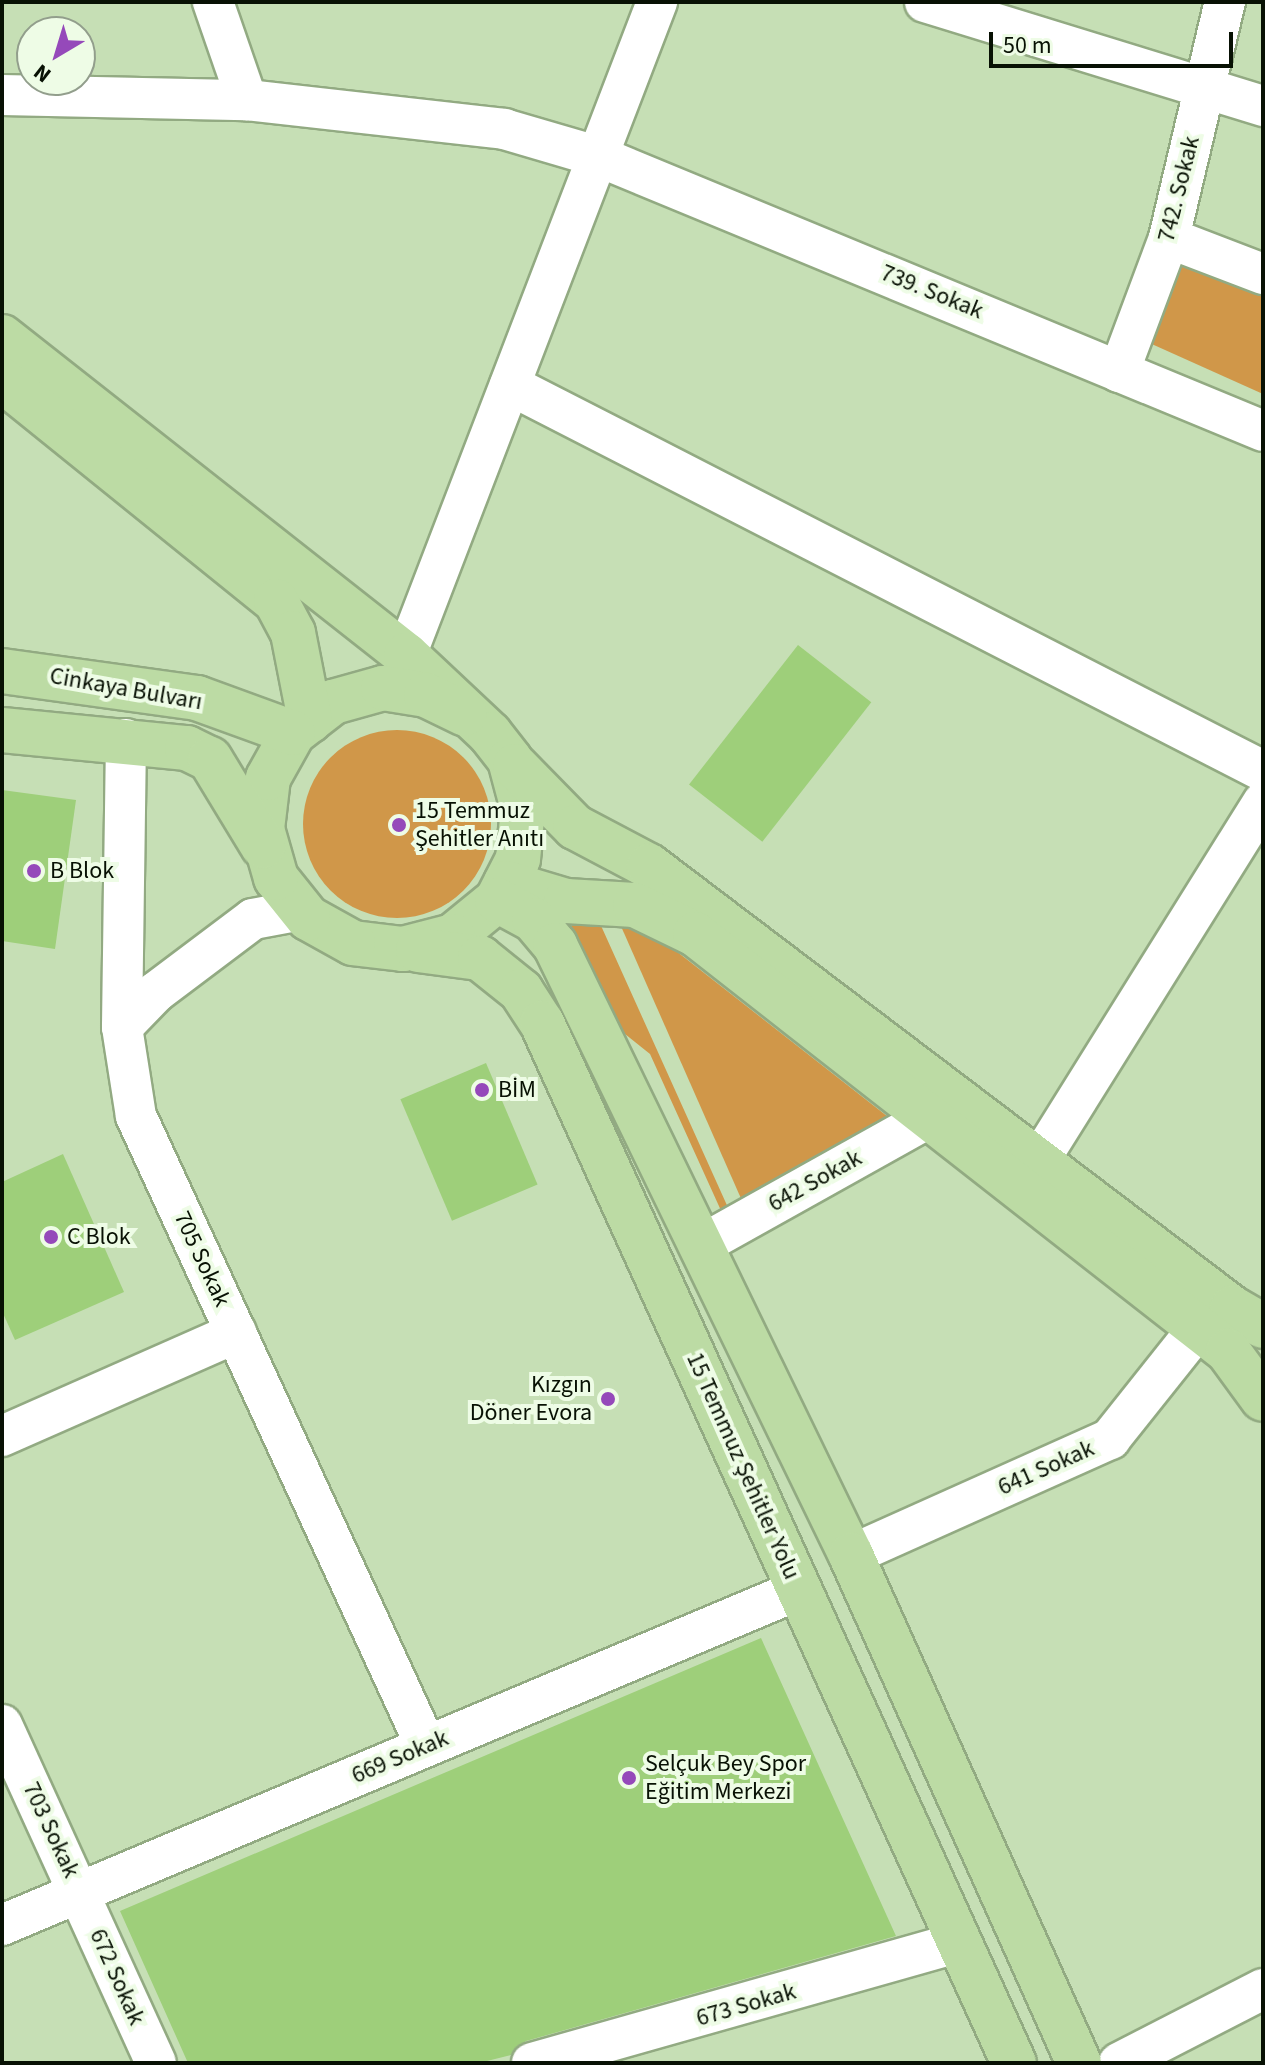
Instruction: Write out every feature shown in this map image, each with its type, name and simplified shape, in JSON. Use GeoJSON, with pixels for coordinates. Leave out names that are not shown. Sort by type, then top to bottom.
{"type":"FeatureCollection","features":[{"type":"Feature","properties":{"kind":"main road"},"geometry":{"type":"LineString","coordinates":[[2,337],[406,655],[575,827],[649,866],[1263,1326]]}},
{"type":"Feature","properties":{"kind":"main road"},"geometry":{"type":"LineString","coordinates":[[2,380],[276,601],[293,633],[302,727]]}},
{"type":"Feature","properties":{"kind":"main road","name":"Cinkaya Bulvarı"},"geometry":{"type":"LineString","coordinates":[[2,671],[197,698],[302,727]]}},
{"type":"Feature","properties":{"kind":"main road"},"geometry":{"type":"LineString","coordinates":[[465,714],[426,695],[383,688],[333,702],[302,727],[268,778],[262,829],[276,878],[301,910],[353,943],[403,949],[453,936],[502,891],[518,859],[523,809],[510,760]]}},
{"type":"Feature","properties":{"kind":"main road","name":"Cinkaya Bulvarı"},"geometry":{"type":"LineString","coordinates":[[2,730],[126,739],[187,748],[210,759],[241,801],[267,853]]}},
{"type":"Feature","properties":{"kind":"main road"},"geometry":{"type":"LineString","coordinates":[[502,891],[600,900],[665,917],[930,1117],[1199,1327],[1236,1359],[1263,1399]]}},
{"type":"Feature","properties":{"kind":"main road"},"geometry":{"type":"LineString","coordinates":[[502,891],[534,920],[555,945],[851,1555],[1079,2063]]}},
{"type":"Feature","properties":{"kind":"main road","name":"15 Temmuz Şehitler Yolu"},"geometry":{"type":"LineString","coordinates":[[403,949],[480,958],[521,991],[542,1023],[1014,2063]]}},
{"type":"Feature","properties":{"kind":"street"},"geometry":{"type":"LineString","coordinates":[[213,2],[247,100]]}},
{"type":"Feature","properties":{"kind":"street"},"geometry":{"type":"LineString","coordinates":[[406,655],[600,157],[657,2]]}},
{"type":"Feature","properties":{"kind":"street"},"geometry":{"type":"LineString","coordinates":[[925,2],[1263,106]]}},
{"type":"Feature","properties":{"kind":"street","name":"742. Sokak"},"geometry":{"type":"LineString","coordinates":[[1119,372],[1169,238],[1225,2]]}},
{"type":"Feature","properties":{"kind":"street","name":"739. Sokak"},"geometry":{"type":"LineString","coordinates":[[2,95],[247,100],[504,129],[600,157],[1263,431]]}},
{"type":"Feature","properties":{"kind":"street"},"geometry":{"type":"LineString","coordinates":[[1169,238],[1263,274]]}},
{"type":"Feature","properties":{"kind":"street"},"geometry":{"type":"LineString","coordinates":[[510,385],[1263,771]]}},
{"type":"Feature","properties":{"kind":"street","name":"705 Sokak"},"geometry":{"type":"LineString","coordinates":[[126,739],[122,1027],[136,1116],[426,1746]]}},
{"type":"Feature","properties":{"kind":"street"},"geometry":{"type":"LineString","coordinates":[[1040,1159],[1263,802]]}},
{"type":"Feature","properties":{"kind":"street"},"geometry":{"type":"LineString","coordinates":[[122,1027],[156,992],[253,919],[301,910]]}},
{"type":"Feature","properties":{"kind":"street","name":"642 Sokak"},"geometry":{"type":"LineString","coordinates":[[701,1245],[930,1117]]}},
{"type":"Feature","properties":{"kind":"street","name":"641 Sokak"},"geometry":{"type":"LineString","coordinates":[[851,1555],[1110,1439],[1199,1327]]}},
{"type":"Feature","properties":{"kind":"street"},"geometry":{"type":"LineString","coordinates":[[2,1436],[236,1333]]}},
{"type":"Feature","properties":{"kind":"street","name":"669 Sokak"},"geometry":{"type":"LineString","coordinates":[[2,1925],[798,1590]]}},
{"type":"Feature","properties":{"kind":"street","name":"703 Sokak"},"geometry":{"type":"LineString","coordinates":[[2,1725],[79,1890]]}},
{"type":"Feature","properties":{"kind":"street","name":"672 Sokak"},"geometry":{"type":"LineString","coordinates":[[79,1890],[156,2063]]}},
{"type":"Feature","properties":{"kind":"street","name":"673 Sokak"},"geometry":{"type":"LineString","coordinates":[[553,2061],[960,1942]]}},
{"type":"Feature","properties":{"kind":"street"},"geometry":{"type":"LineString","coordinates":[[1119,2063],[1263,1989]]}},
{"type":"Feature","properties":{"kind":"shaded area"},"geometry":{"type":"Polygon","coordinates":[[[1172,250],[1263,280],[1263,394],[1145,341],[1172,250]]]}},
{"type":"Feature","properties":{"kind":"shaded area"},"geometry":{"type":"Polygon","coordinates":[[[397,730],[433,737],[463,758],[484,788],[491,824],[484,860],[463,890],[433,911],[397,918],[361,911],[331,890],[310,860],[303,824],[310,788],[331,758],[361,737],[397,730]]]}},
{"type":"Feature","properties":{"kind":"shaded area"},"geometry":{"type":"Polygon","coordinates":[[[598,919],[730,1212],[723,1215],[650,1054],[625,1034],[569,934],[572,924],[598,919]]]}},
{"type":"Feature","properties":{"kind":"shaded area"},"geometry":{"type":"Polygon","coordinates":[[[620,924],[671,947],[892,1120],[743,1203],[620,924]]]}},
{"type":"Feature","properties":{"kind":"building"},"geometry":{"type":"Polygon","coordinates":[[[798,645],[871,702],[762,842],[689,784],[798,645]]]}},
{"type":"Feature","properties":{"kind":"building","name":"B Blok"},"geometry":{"type":"Polygon","coordinates":[[[2,790],[76,800],[55,949],[2,941],[2,790]]]}},
{"type":"Feature","properties":{"kind":"building"},"geometry":{"type":"Polygon","coordinates":[[[486,1063],[538,1185],[452,1221],[400,1099],[486,1063]]]}},
{"type":"Feature","properties":{"kind":"building","name":"C Blok"},"geometry":{"type":"Polygon","coordinates":[[[63,1154],[124,1292],[15,1340],[2,1311],[2,1182],[63,1154]]]}},
{"type":"Feature","properties":{"kind":"building","name":"Selçuk Bey Spor Eğitim Merkezi"},"geometry":{"type":"Polygon","coordinates":[[[761,1638],[896,1936],[526,2041],[511,2055],[479,2063],[188,2063],[120,1911],[761,1638]]]}},
{"type":"Feature","properties":{"kind":"place","name":"15 Temmuz Şehitler Anıtı"},"geometry":{"type":"Point","coordinates":[399,825]}},
{"type":"Feature","properties":{"kind":"place","name":"B Blok"},"geometry":{"type":"Point","coordinates":[34,871]}},
{"type":"Feature","properties":{"kind":"place","name":"BİM"},"geometry":{"type":"Point","coordinates":[482,1090]}},
{"type":"Feature","properties":{"kind":"place","name":"C Blok"},"geometry":{"type":"Point","coordinates":[51,1237]}},
{"type":"Feature","properties":{"kind":"place","name":"Kızgın Döner Evora"},"geometry":{"type":"Point","coordinates":[608,1399]}},
{"type":"Feature","properties":{"kind":"place","name":"Selçuk Bey Spor Eğitim Merkezi"},"geometry":{"type":"Point","coordinates":[629,1778]}}]}
